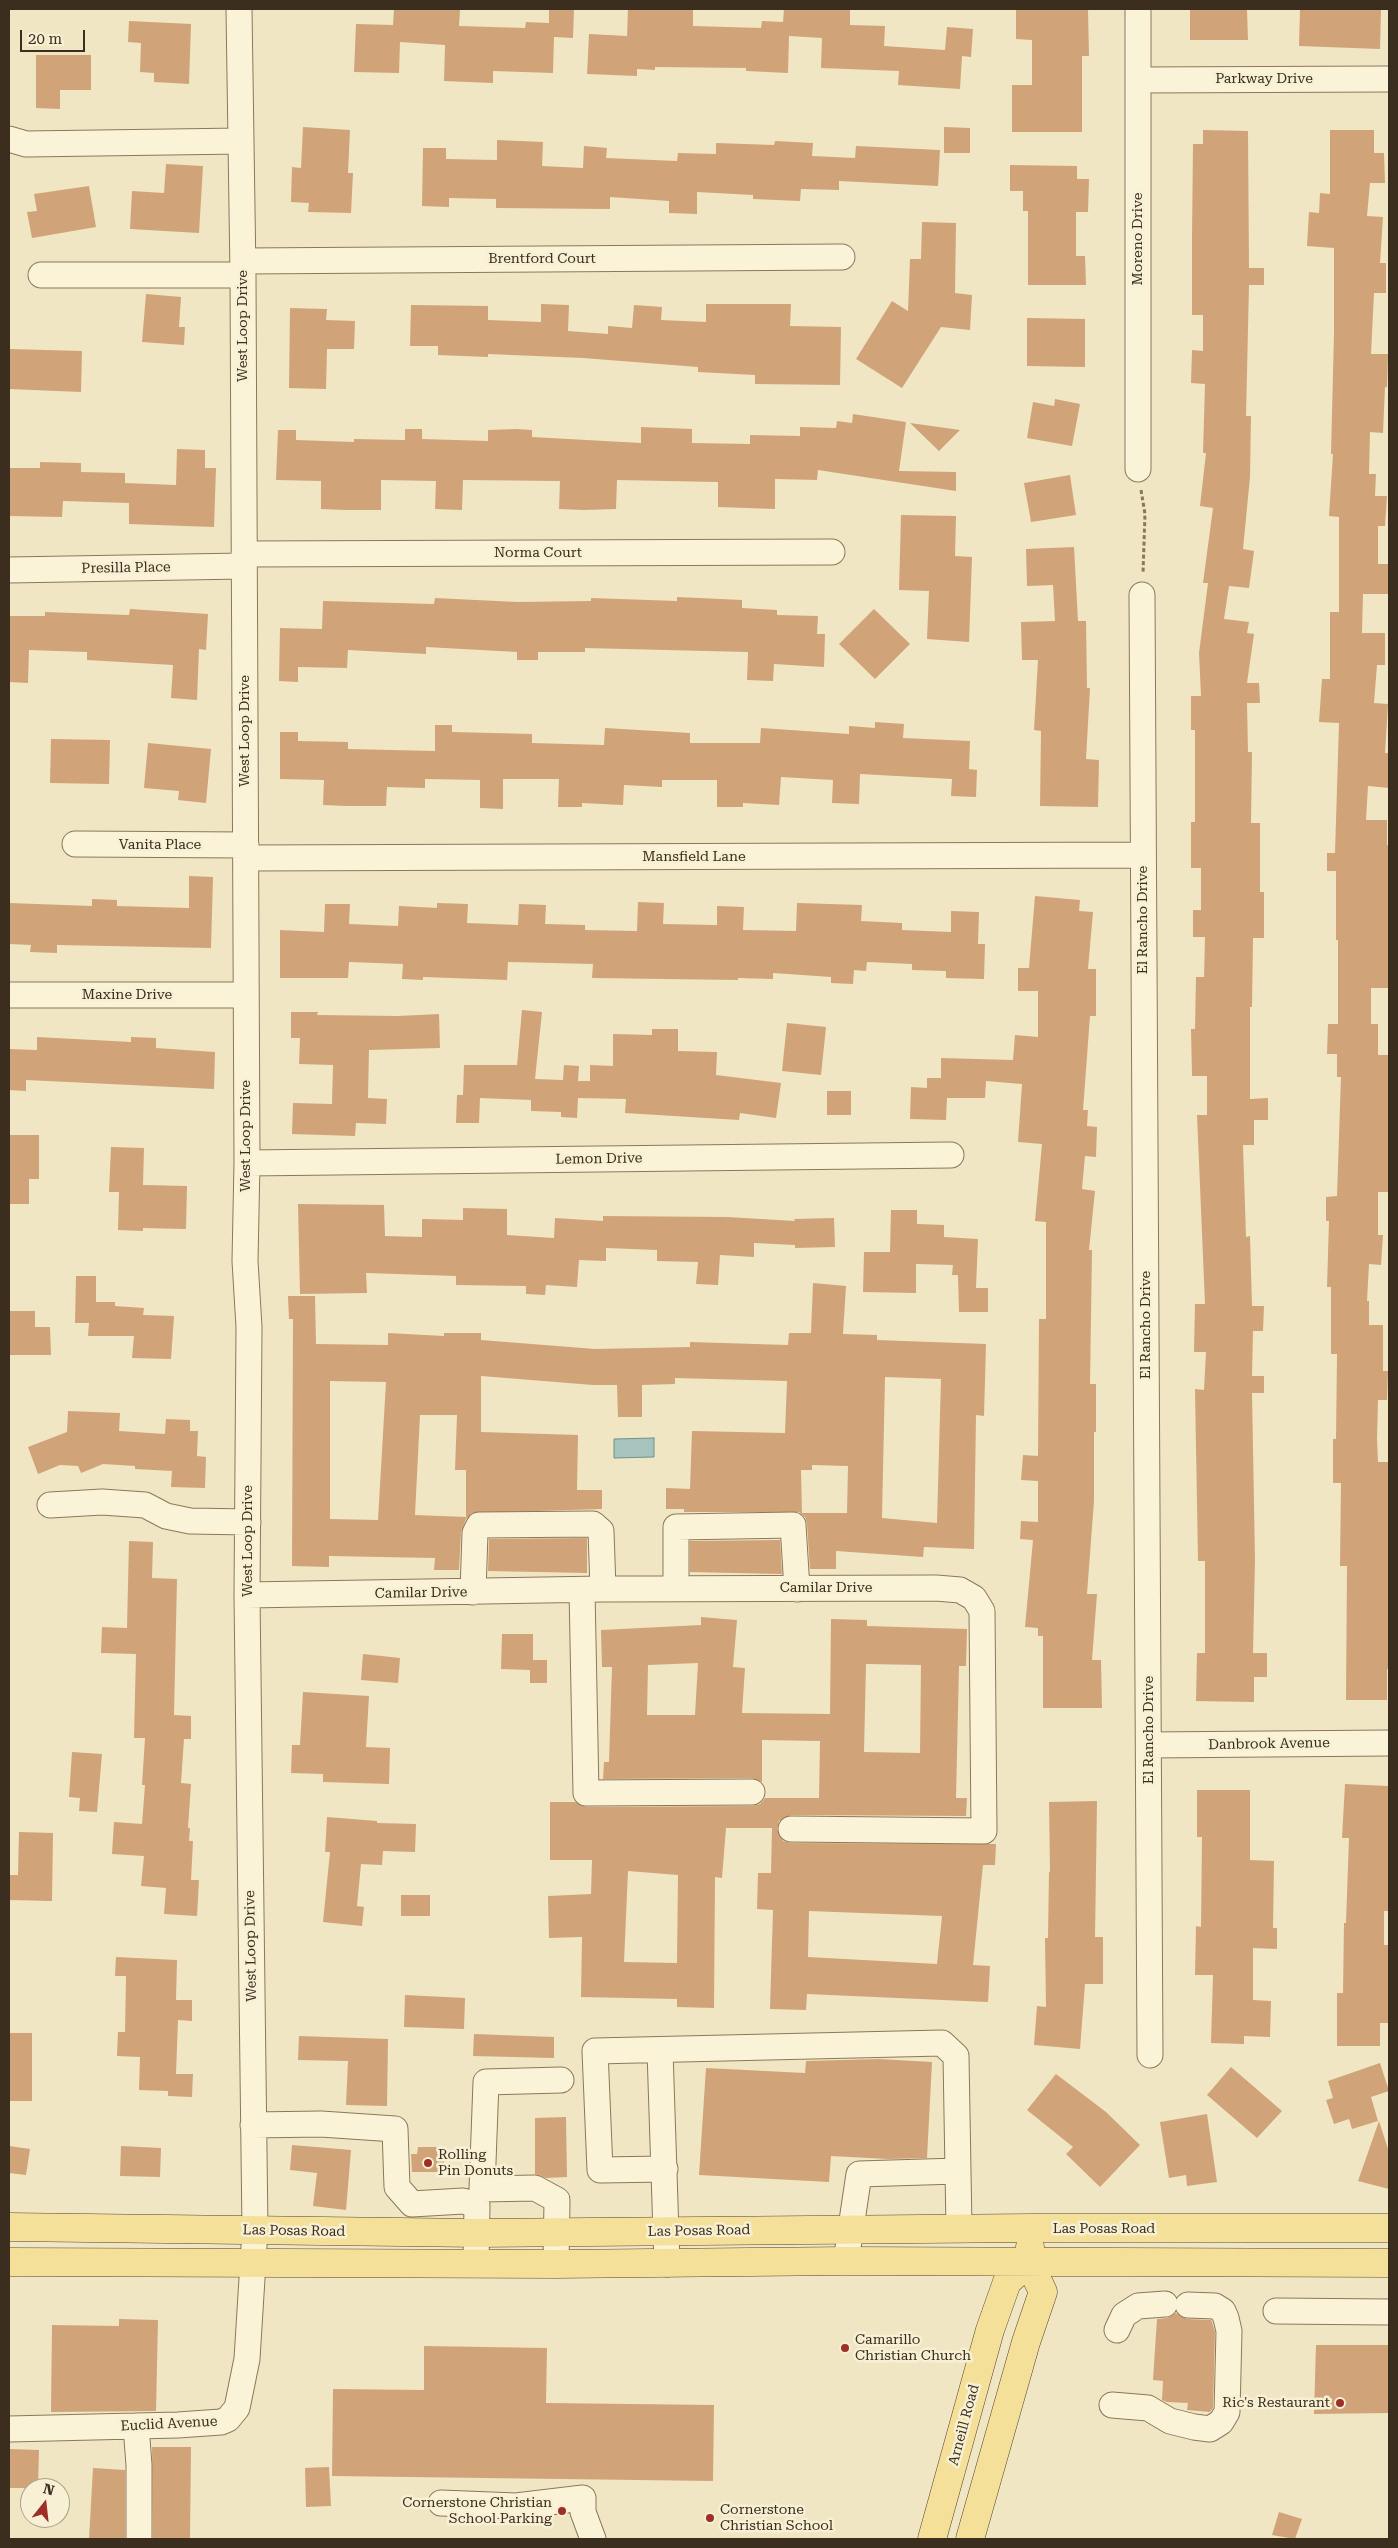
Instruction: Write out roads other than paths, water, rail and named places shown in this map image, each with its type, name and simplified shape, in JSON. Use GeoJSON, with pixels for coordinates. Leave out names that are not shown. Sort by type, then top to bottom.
{"type":"FeatureCollection","features":[{"type":"Feature","properties":{"kind":"main road","name":"Las Posas Road"},"geometry":{"type":"LineString","coordinates":[[9,2227],[478,2233],[1032,2228],[1389,2228]]}},
{"type":"Feature","properties":{"kind":"main road"},"geometry":{"type":"LineString","coordinates":[[970,2539],[1026,2342],[1043,2292],[1029,2262],[1032,2228]]}},
{"type":"Feature","properties":{"kind":"main road"},"geometry":{"type":"LineString","coordinates":[[9,2262],[476,2264],[667,2264],[846,2261],[1389,2263]]}},
{"type":"Feature","properties":{"kind":"main road","name":"Arneill Road"},"geometry":{"type":"LineString","coordinates":[[932,2539],[990,2330],[1007,2282],[1029,2262]]}},
{"type":"Feature","properties":{"kind":"street","name":"West Loop Drive"},"geometry":{"type":"LineString","coordinates":[[239,9],[243,268],[246,852],[247,1163],[244,1261],[249,1327],[248,1596],[252,2125],[255,2230],[253,2263]]}},
{"type":"Feature","properties":{"kind":"street","name":"Moreno Drive"},"geometry":{"type":"LineString","coordinates":[[1138,9],[1138,469]]}},
{"type":"Feature","properties":{"kind":"street","name":"Parkway Drive"},"geometry":{"type":"LineString","coordinates":[[1138,80],[1389,79]]}},
{"type":"Feature","properties":{"kind":"street"},"geometry":{"type":"LineString","coordinates":[[9,139],[26,144],[241,141]]}},
{"type":"Feature","properties":{"kind":"street","name":"Brentford Court"},"geometry":{"type":"LineString","coordinates":[[41,275],[243,268],[842,257]]}},
{"type":"Feature","properties":{"kind":"street","name":"Norma Court"},"geometry":{"type":"LineString","coordinates":[[244,560],[832,552]]}},
{"type":"Feature","properties":{"kind":"street","name":"Presilla Place"},"geometry":{"type":"LineString","coordinates":[[9,570],[244,560]]}},
{"type":"Feature","properties":{"kind":"street","name":"El Rancho Drive"},"geometry":{"type":"LineString","coordinates":[[1142,595],[1150,2054]]}},
{"type":"Feature","properties":{"kind":"street","name":"Vanita Place"},"geometry":{"type":"LineString","coordinates":[[75,844],[246,852]]}},
{"type":"Feature","properties":{"kind":"street","name":"Mansfield Lane"},"geometry":{"type":"LineString","coordinates":[[246,852],[1143,855]]}},
{"type":"Feature","properties":{"kind":"street","name":"Maxine Drive"},"geometry":{"type":"LineString","coordinates":[[9,995],[246,995]]}},
{"type":"Feature","properties":{"kind":"street","name":"Lemon Drive"},"geometry":{"type":"LineString","coordinates":[[247,1163],[951,1155]]}},
{"type":"Feature","properties":{"kind":"street"},"geometry":{"type":"LineString","coordinates":[[50,1505],[102,1502],[136,1504],[145,1505],[166,1516],[190,1521],[248,1522]]}},
{"type":"Feature","properties":{"kind":"street"},"geometry":{"type":"LineString","coordinates":[[473,1592],[475,1533],[479,1524],[593,1524],[601,1531],[592,1589],[586,1793],[752,1792]]}},
{"type":"Feature","properties":{"kind":"street"},"geometry":{"type":"LineString","coordinates":[[676,1589],[676,1527],[794,1525],[797,1588]]}},
{"type":"Feature","properties":{"kind":"street","name":"Camilar Drive"},"geometry":{"type":"LineString","coordinates":[[248,1596],[592,1589],[936,1588],[960,1590],[974,1598],[980,1605],[984,1831],[790,1829]]}},
{"type":"Feature","properties":{"kind":"street","name":"Danbrook Avenue"},"geometry":{"type":"LineString","coordinates":[[1149,1745],[1389,1743]]}},
{"type":"Feature","properties":{"kind":"street"},"geometry":{"type":"LineString","coordinates":[[665,2169],[600,2170],[595,2051],[942,2043],[956,2056],[959,2229]]}},
{"type":"Feature","properties":{"kind":"street"},"geometry":{"type":"LineString","coordinates":[[660,2051],[667,2264]]}},
{"type":"Feature","properties":{"kind":"street"},"geometry":{"type":"LineString","coordinates":[[476,2264],[486,2082],[561,2080]]}},
{"type":"Feature","properties":{"kind":"street"},"geometry":{"type":"LineString","coordinates":[[252,2125],[321,2124],[395,2129],[398,2187],[412,2204],[463,2201],[535,2188],[556,2200],[558,2232],[556,2264]]}},
{"type":"Feature","properties":{"kind":"street"},"geometry":{"type":"LineString","coordinates":[[846,2261],[859,2174],[957,2171]]}},
{"type":"Feature","properties":{"kind":"street","name":"Euclid Avenue"},"geometry":{"type":"LineString","coordinates":[[9,2429],[221,2422],[233,2414],[241,2392],[247,2359],[253,2263]]}},
{"type":"Feature","properties":{"kind":"street"},"geometry":{"type":"LineString","coordinates":[[1112,2405],[1148,2408],[1170,2421],[1210,2429],[1220,2422],[1227,2412],[1229,2331],[1223,2311],[1215,2306],[1138,2306],[1124,2315],[1117,2330]]}},
{"type":"Feature","properties":{"kind":"street"},"geometry":{"type":"LineString","coordinates":[[1276,2311],[1389,2312]]}},
{"type":"Feature","properties":{"kind":"street"},"geometry":{"type":"LineString","coordinates":[[136,2426],[139,2465],[139,2539]]}},
{"type":"Feature","properties":{"kind":"street"},"geometry":{"type":"LineString","coordinates":[[441,2503],[516,2506],[583,2498],[583,2512],[593,2539]]}},
{"type":"Feature","properties":{"kind":"water"},"geometry":{"type":"Polygon","coordinates":[[[654,1438],[654,1457],[614,1458],[614,1439],[654,1438]]]}},
{"type":"Feature","properties":{"kind":"place","name":"Rolling Pin Donuts"},"geometry":{"type":"Point","coordinates":[428,2163]}},
{"type":"Feature","properties":{"kind":"place","name":"Camarillo Christian Church"},"geometry":{"type":"Point","coordinates":[845,2348]}},
{"type":"Feature","properties":{"kind":"place","name":"Ric's Restaurant"},"geometry":{"type":"Point","coordinates":[1340,2403]}},
{"type":"Feature","properties":{"kind":"place","name":"Cornerstone Christian School Parking"},"geometry":{"type":"Point","coordinates":[562,2511]}},
{"type":"Feature","properties":{"kind":"place","name":"Cornerstone Christian School"},"geometry":{"type":"Point","coordinates":[710,2518]}}]}
